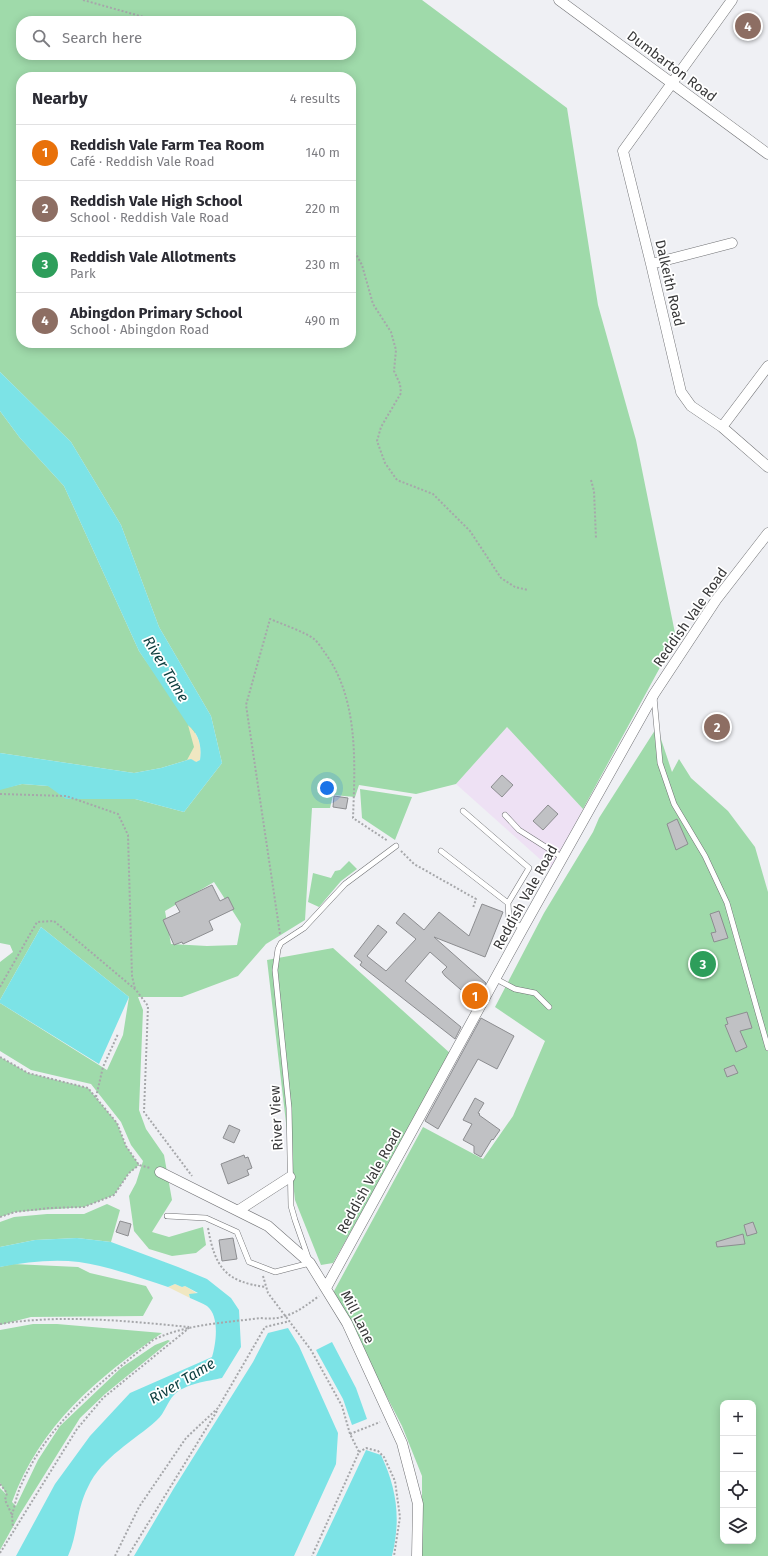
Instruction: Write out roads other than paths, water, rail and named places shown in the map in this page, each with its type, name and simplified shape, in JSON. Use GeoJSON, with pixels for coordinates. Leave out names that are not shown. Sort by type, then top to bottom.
{"type":"FeatureCollection","features":[{"type":"Feature","properties":{"kind":"street","name":"Dumbarton Road"},"geometry":{"type":"LineString","coordinates":[[560,0],[768,154]]}},
{"type":"Feature","properties":{"kind":"street","name":"Dalkeith Road"},"geometry":{"type":"LineString","coordinates":[[732,0],[671,82],[623,151],[652,264],[681,392],[691,406],[722,427],[768,467]]}},
{"type":"Feature","properties":{"kind":"street"},"geometry":{"type":"LineString","coordinates":[[652,264],[732,243]]}},
{"type":"Feature","properties":{"kind":"street"},"geometry":{"type":"LineString","coordinates":[[722,427],[768,366]]}},
{"type":"Feature","properties":{"kind":"street","name":"Reddish Vale Road"},"geometry":{"type":"LineString","coordinates":[[326,1288],[523,928],[654,694],[716,600],[768,533]]}},
{"type":"Feature","properties":{"kind":"street","name":"Mill Lane"},"geometry":{"type":"LineString","coordinates":[[160,1172],[239,1210],[268,1226],[310,1263],[347,1323],[402,1443],[418,1504],[417,1556]]}},
{"type":"Feature","properties":{"kind":"street"},"geometry":{"type":"LineString","coordinates":[[239,1210],[290,1177]]}},
{"type":"Feature","properties":{"kind":"lane"},"geometry":{"type":"LineString","coordinates":[[654,694],[660,763],[674,804],[705,856],[727,903],[768,1048]]}},
{"type":"Feature","properties":{"kind":"lane"},"geometry":{"type":"LineString","coordinates":[[463,811],[529,868],[508,903],[509,920],[523,928]]}},
{"type":"Feature","properties":{"kind":"lane"},"geometry":{"type":"LineString","coordinates":[[505,816],[519,830],[563,858]]}},
{"type":"Feature","properties":{"kind":"lane","name":"River View"},"geometry":{"type":"LineString","coordinates":[[310,1263],[294,1220],[292,1206],[288,1108],[275,970],[278,949],[281,943],[304,928],[345,884],[396,846]]}},
{"type":"Feature","properties":{"kind":"lane"},"geometry":{"type":"LineString","coordinates":[[441,851],[508,903]]}},
{"type":"Feature","properties":{"kind":"lane"},"geometry":{"type":"LineString","coordinates":[[496,979],[515,989],[535,993],[549,1007]]}},
{"type":"Feature","properties":{"kind":"lane"},"geometry":{"type":"LineString","coordinates":[[167,1216],[206,1218],[237,1232],[249,1262],[275,1272],[310,1263]]}},
{"type":"Feature","properties":{"kind":"water","name":"River Tame"},"geometry":{"type":"Polygon","coordinates":[[[0,372],[71,442],[121,525],[159,627],[211,716],[222,763],[184,812],[135,799],[66,799],[48,786],[22,784],[0,790],[0,753],[134,773],[161,768],[191,759],[196,762],[200,760],[201,750],[195,732],[188,725],[139,651],[64,486],[20,438],[0,411],[0,372]]]}},
{"type":"Feature","properties":{"kind":"water"},"geometry":{"type":"Polygon","coordinates":[[[41,927],[129,997],[99,1064],[0,1003],[0,1000],[41,927]]]}},
{"type":"Feature","properties":{"kind":"water","name":"River Tame"},"geometry":{"type":"Polygon","coordinates":[[[77,1238],[111,1242],[207,1279],[231,1298],[239,1310],[241,1347],[222,1378],[196,1384],[178,1391],[157,1420],[119,1450],[101,1467],[88,1487],[81,1504],[74,1539],[68,1556],[16,1556],[55,1484],[90,1436],[130,1393],[212,1357],[215,1345],[216,1330],[214,1316],[207,1306],[190,1298],[189,1294],[198,1293],[185,1286],[182,1287],[175,1284],[168,1287],[112,1269],[79,1262],[40,1262],[0,1267],[0,1247],[35,1240],[77,1238]]]}},
{"type":"Feature","properties":{"kind":"water"},"geometry":{"type":"Polygon","coordinates":[[[288,1328],[299,1346],[338,1433],[336,1464],[294,1556],[134,1556],[174,1488],[253,1362],[268,1333],[288,1328]]]}},
{"type":"Feature","properties":{"kind":"water"},"geometry":{"type":"Polygon","coordinates":[[[332,1342],[356,1388],[367,1419],[352,1425],[343,1399],[316,1350],[332,1342]]]}},
{"type":"Feature","properties":{"kind":"water"},"geometry":{"type":"Polygon","coordinates":[[[366,1450],[381,1455],[394,1492],[397,1517],[392,1556],[316,1556],[366,1450]]]}},
{"type":"Feature","properties":{"kind":"place","name":"Abingdon Primary School"},"geometry":{"type":"Point","coordinates":[748,26]}},
{"type":"Feature","properties":{"kind":"place","name":"Reddish Vale High School"},"geometry":{"type":"Point","coordinates":[717,727]}},
{"type":"Feature","properties":{"kind":"place","name":"Reddish Vale Allotments"},"geometry":{"type":"Point","coordinates":[703,964]}},
{"type":"Feature","properties":{"kind":"place","name":"Reddish Vale Farm Tea Room"},"geometry":{"type":"Point","coordinates":[475,996]}}]}
